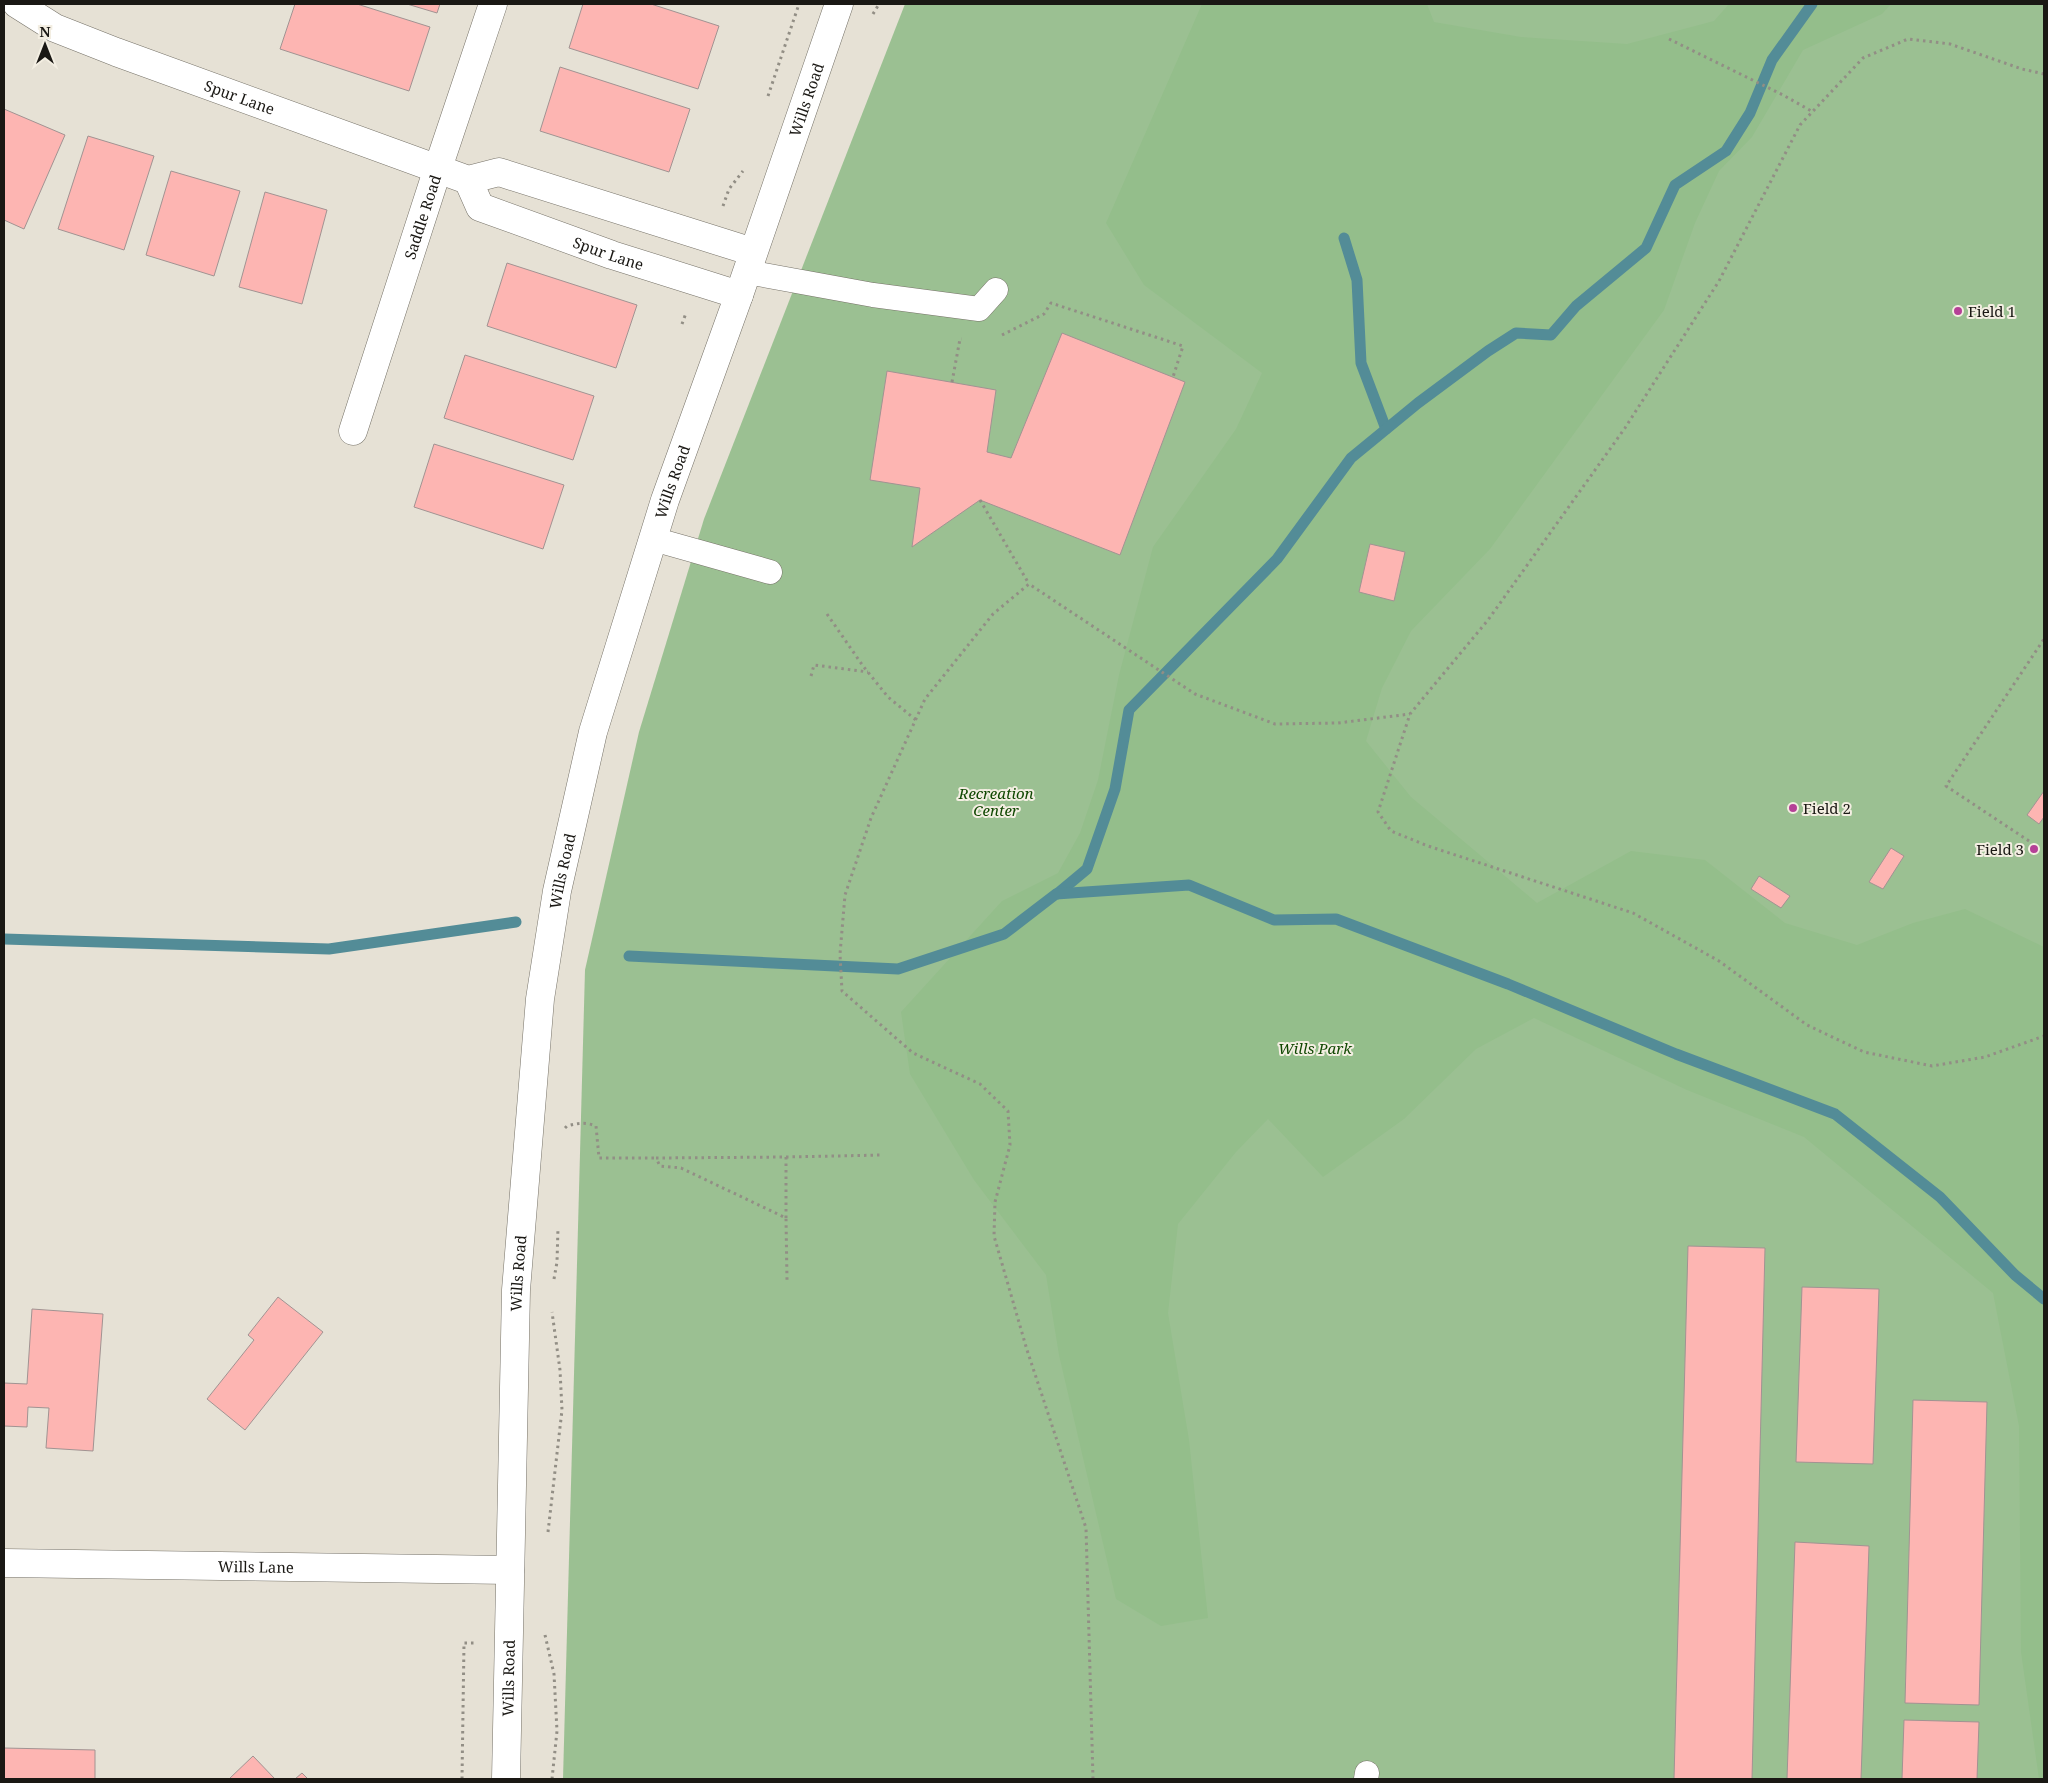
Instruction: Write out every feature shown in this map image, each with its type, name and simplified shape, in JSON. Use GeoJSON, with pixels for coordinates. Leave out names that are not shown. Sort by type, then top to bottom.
{"type":"FeatureCollection","features":[{"type":"Feature","properties":{"kind":"street","name":"Spur Lane"},"geometry":{"type":"LineString","coordinates":[[17,4],[55,28],[116,52],[468,180],[480,207],[612,255],[697,282],[746,273]]}},
{"type":"Feature","properties":{"kind":"street","name":"Saddle Road"},"geometry":{"type":"LineString","coordinates":[[353,431],[493,4]]}},
{"type":"Feature","properties":{"kind":"street","name":"Wills Road"},"geometry":{"type":"LineString","coordinates":[[506,1779],[516,1290],[540,999],[557,891],[593,732],[665,500],[746,273],[838,4]]}},
{"type":"Feature","properties":{"kind":"street"},"geometry":{"type":"LineString","coordinates":[[468,180],[499,172],[712,238],[746,273]]}},
{"type":"Feature","properties":{"kind":"street","name":"Wills Lane"},"geometry":{"type":"LineString","coordinates":[[4,1564],[510,1570]]}},
{"type":"Feature","properties":{"kind":"lane"},"geometry":{"type":"LineString","coordinates":[[746,273],[873,296],[978,309],[996,290]]}},
{"type":"Feature","properties":{"kind":"lane"},"geometry":{"type":"LineString","coordinates":[[653,539],[770,572]]}},
{"type":"Feature","properties":{"kind":"path"},"geometry":{"type":"LineString","coordinates":[[768,97],[799,4]]}},
{"type":"Feature","properties":{"kind":"path"},"geometry":{"type":"LineString","coordinates":[[870,20],[879,4]]}},
{"type":"Feature","properties":{"kind":"path"},"geometry":{"type":"LineString","coordinates":[[1669,38],[1728,69],[1783,94],[1812,112]]}},
{"type":"Feature","properties":{"kind":"path"},"geometry":{"type":"LineString","coordinates":[[2044,74],[2022,69],[1950,44],[1908,38],[1864,58],[1812,112],[1800,126],[1719,281],[1626,428],[1488,620],[1410,714],[1378,812],[1391,831],[1428,846],[1633,913],[1719,962],[1807,1025],[1864,1052],[1932,1066],[1985,1057],[2044,1036]]}},
{"type":"Feature","properties":{"kind":"path"},"geometry":{"type":"LineString","coordinates":[[712,238],[729,189],[743,171],[746,162]]}},
{"type":"Feature","properties":{"kind":"path"},"geometry":{"type":"LineString","coordinates":[[682,324],[697,282]]}},
{"type":"Feature","properties":{"kind":"path"},"geometry":{"type":"LineString","coordinates":[[997,337],[1044,314],[1052,303],[1183,346],[1173,377]]}},
{"type":"Feature","properties":{"kind":"path"},"geometry":{"type":"LineString","coordinates":[[952,382],[960,339],[970,340]]}},
{"type":"Feature","properties":{"kind":"path"},"geometry":{"type":"LineString","coordinates":[[980,500],[1029,584],[1195,694],[1275,724],[1338,722],[1410,714]]}},
{"type":"Feature","properties":{"kind":"path"},"geometry":{"type":"LineString","coordinates":[[1029,584],[993,614],[926,699],[871,818],[844,895],[840,954],[842,991],[913,1053],[980,1084],[1008,1111],[1010,1145],[995,1202],[994,1236],[1027,1350],[1086,1528],[1093,1779]]}},
{"type":"Feature","properties":{"kind":"path"},"geometry":{"type":"LineString","coordinates":[[827,614],[888,697],[916,720]]}},
{"type":"Feature","properties":{"kind":"path"},"geometry":{"type":"LineString","coordinates":[[2029,841],[1946,786],[2044,639]]}},
{"type":"Feature","properties":{"kind":"path"},"geometry":{"type":"LineString","coordinates":[[811,676],[814,665],[868,672]]}},
{"type":"Feature","properties":{"kind":"path"},"geometry":{"type":"LineString","coordinates":[[564,1131],[567,1126],[579,1123],[589,1123],[596,1126],[599,1158],[883,1155]]}},
{"type":"Feature","properties":{"kind":"path"},"geometry":{"type":"LineString","coordinates":[[786,1157],[787,1280]]}},
{"type":"Feature","properties":{"kind":"path"},"geometry":{"type":"LineString","coordinates":[[656,1158],[660,1166],[680,1168],[786,1218]]}},
{"type":"Feature","properties":{"kind":"path"},"geometry":{"type":"LineString","coordinates":[[553,1282],[557,1262],[558,1225]]}},
{"type":"Feature","properties":{"kind":"path"},"geometry":{"type":"LineString","coordinates":[[547,1540],[562,1410],[560,1370],[551,1306]]}},
{"type":"Feature","properties":{"kind":"path"},"geometry":{"type":"LineString","coordinates":[[545,1628],[554,1674],[557,1731],[552,1779]]}},
{"type":"Feature","properties":{"kind":"green space","name":"Wills Park"},"geometry":{"type":"Polygon","coordinates":[[[905,4],[2044,4],[2044,1779],[563,1779],[585,970],[639,732],[704,519],[905,4]]]}},
{"type":"Feature","properties":{"kind":"green space"},"geometry":{"type":"Polygon","coordinates":[[[1202,4],[1427,4],[1434,22],[1521,37],[1627,44],[1714,21],[1729,4],[1891,4],[1882,14],[1803,50],[1752,137],[1719,171],[1695,223],[1664,310],[1490,549],[1411,631],[1382,688],[1366,741],[1411,797],[1537,903],[1631,851],[1705,860],[1785,923],[1857,945],[1913,923],[1965,909],[2044,947],[2044,1779],[2039,1779],[2021,1652],[2019,1426],[1993,1293],[1804,1137],[1687,1090],[1534,1018],[1476,1049],[1404,1119],[1323,1177],[1268,1119],[1236,1152],[1178,1224],[1168,1313],[1189,1440],[1208,1618],[1161,1626],[1116,1599],[1059,1355],[1046,1275],[974,1180],[910,1074],[901,1012],[1002,901],[1058,873],[1080,833],[1098,780],[1119,675],[1153,547],[1236,429],[1262,373],[1144,285],[1106,223],[1202,4]]]}},
{"type":"Feature","properties":{"kind":"building"},"geometry":{"type":"Polygon","coordinates":[[[295,4],[357,4],[430,27],[409,91],[280,49],[295,4]]]}},
{"type":"Feature","properties":{"kind":"building"},"geometry":{"type":"Polygon","coordinates":[[[407,4],[440,4],[437,13],[407,4]]]}},
{"type":"Feature","properties":{"kind":"building"},"geometry":{"type":"Polygon","coordinates":[[[583,4],[651,4],[719,26],[698,89],[569,48],[583,4]]]}},
{"type":"Feature","properties":{"kind":"building"},"geometry":{"type":"Polygon","coordinates":[[[560,67],[690,109],[669,172],[540,131],[560,67]]]}},
{"type":"Feature","properties":{"kind":"building"},"geometry":{"type":"Polygon","coordinates":[[[4,109],[65,135],[24,229],[4,220],[4,109]]]}},
{"type":"Feature","properties":{"kind":"building"},"geometry":{"type":"Polygon","coordinates":[[[88,136],[154,156],[124,250],[58,229],[88,136]]]}},
{"type":"Feature","properties":{"kind":"building"},"geometry":{"type":"Polygon","coordinates":[[[171,171],[240,191],[214,276],[146,255],[171,171]]]}},
{"type":"Feature","properties":{"kind":"building"},"geometry":{"type":"Polygon","coordinates":[[[265,192],[327,210],[302,304],[239,287],[265,192]]]}},
{"type":"Feature","properties":{"kind":"building"},"geometry":{"type":"Polygon","coordinates":[[[507,263],[637,305],[616,368],[487,326],[507,263]]]}},
{"type":"Feature","properties":{"kind":"building"},"geometry":{"type":"Polygon","coordinates":[[[1062,333],[1185,382],[1120,555],[980,500],[912,547],[920,488],[870,480],[887,371],[996,390],[987,452],[1011,458],[1062,333]]]}},
{"type":"Feature","properties":{"kind":"building"},"geometry":{"type":"Polygon","coordinates":[[[465,355],[594,396],[573,460],[444,418],[465,355]]]}},
{"type":"Feature","properties":{"kind":"building"},"geometry":{"type":"Polygon","coordinates":[[[434,444],[564,485],[543,549],[414,507],[434,444]]]}},
{"type":"Feature","properties":{"kind":"building"},"geometry":{"type":"Polygon","coordinates":[[[1370,544],[1405,552],[1394,601],[1359,592],[1370,544]]]}},
{"type":"Feature","properties":{"kind":"building"},"geometry":{"type":"Polygon","coordinates":[[[2044,791],[2044,817],[2039,824],[2027,815],[2044,791]]]}},
{"type":"Feature","properties":{"kind":"building"},"geometry":{"type":"Polygon","coordinates":[[[1891,848],[1904,856],[1883,889],[1869,882],[1891,848]]]}},
{"type":"Feature","properties":{"kind":"building"},"geometry":{"type":"Polygon","coordinates":[[[1759,876],[1790,896],[1781,908],[1751,889],[1759,876]]]}},
{"type":"Feature","properties":{"kind":"building"},"geometry":{"type":"Polygon","coordinates":[[[1688,1246],[1765,1248],[1752,1779],[1674,1779],[1688,1246]]]}},
{"type":"Feature","properties":{"kind":"building"},"geometry":{"type":"Polygon","coordinates":[[[1802,1287],[1879,1289],[1873,1464],[1796,1462],[1802,1287]]]}},
{"type":"Feature","properties":{"kind":"building"},"geometry":{"type":"Polygon","coordinates":[[[278,1297],[323,1332],[245,1430],[207,1399],[254,1340],[248,1335],[278,1297]]]}},
{"type":"Feature","properties":{"kind":"building"},"geometry":{"type":"Polygon","coordinates":[[[32,1309],[103,1314],[93,1451],[46,1448],[49,1408],[28,1407],[27,1427],[4,1426],[4,1383],[27,1384],[32,1309]]]}},
{"type":"Feature","properties":{"kind":"building"},"geometry":{"type":"Polygon","coordinates":[[[1913,1400],[1987,1402],[1979,1705],[1905,1703],[1913,1400]]]}},
{"type":"Feature","properties":{"kind":"building"},"geometry":{"type":"Polygon","coordinates":[[[1795,1542],[1869,1546],[1861,1779],[1787,1779],[1795,1542]]]}},
{"type":"Feature","properties":{"kind":"building"},"geometry":{"type":"Polygon","coordinates":[[[1904,1720],[1979,1722],[1977,1779],[1902,1779],[1904,1720]]]}},
{"type":"Feature","properties":{"kind":"building"},"geometry":{"type":"Polygon","coordinates":[[[4,1748],[95,1750],[95,1779],[4,1779],[4,1748]]]}},
{"type":"Feature","properties":{"kind":"building"},"geometry":{"type":"Polygon","coordinates":[[[253,1756],[275,1779],[229,1779],[253,1756]]]}},
{"type":"Feature","properties":{"kind":"building"},"geometry":{"type":"Polygon","coordinates":[[[302,1773],[308,1779],[295,1779],[302,1773]]]}},
{"type":"Feature","properties":{"kind":"waterway"},"geometry":{"type":"LineString","coordinates":[[1057,894],[1087,869],[1115,789],[1129,710],[1277,559],[1351,458],[1418,403],[1488,351],[1516,333],[1551,335],[1576,306],[1646,248],[1675,185],[1726,151],[1750,113],[1772,60],[1812,4]]}},
{"type":"Feature","properties":{"kind":"waterway"},"geometry":{"type":"LineString","coordinates":[[1344,238],[1357,280],[1361,363],[1386,429]]}},
{"type":"Feature","properties":{"kind":"waterway"},"geometry":{"type":"LineString","coordinates":[[629,956],[898,969],[1004,934],[1056,894],[1189,885],[1274,920],[1336,919],[1508,984],[1676,1054],[1835,1114],[1940,1197],[2015,1275],[2044,1299]]}},
{"type":"Feature","properties":{"kind":"waterway"},"geometry":{"type":"LineString","coordinates":[[4,939],[329,949],[516,922]]}},
{"type":"Feature","properties":{"kind":"place","name":"Field 1"},"geometry":{"type":"Point","coordinates":[1958,311]}},
{"type":"Feature","properties":{"kind":"place","name":"Field 2"},"geometry":{"type":"Point","coordinates":[1793,808]}},
{"type":"Feature","properties":{"kind":"place","name":"Field 3"},"geometry":{"type":"Point","coordinates":[2034,849]}},
{"type":"Feature","properties":{"kind":"park label","name":"Recreation Center"},"geometry":{"type":"Point","coordinates":[996,802]}}]}
